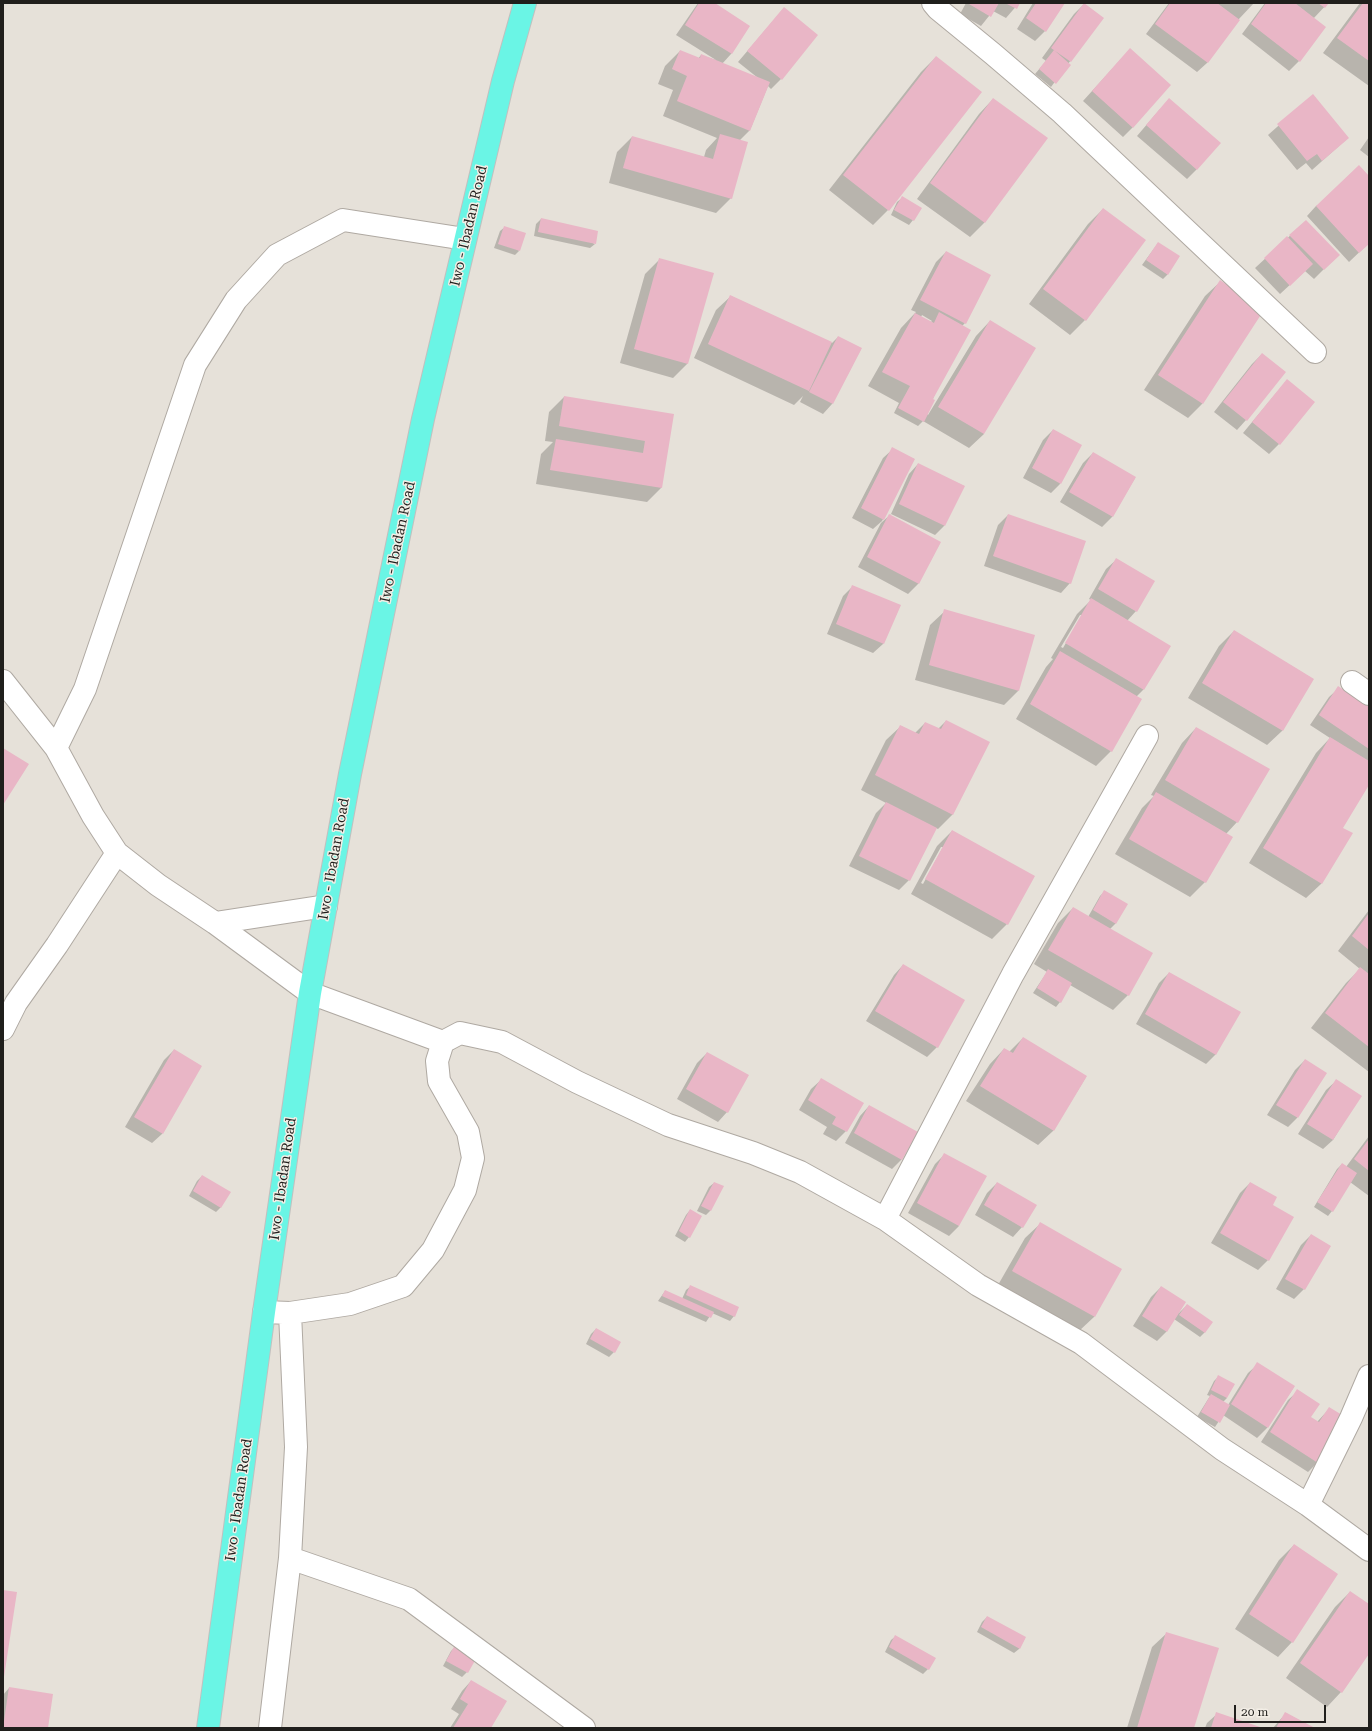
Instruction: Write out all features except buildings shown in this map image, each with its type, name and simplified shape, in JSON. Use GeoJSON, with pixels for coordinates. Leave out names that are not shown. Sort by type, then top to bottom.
{"type":"FeatureCollection","features":[{"type":"Feature","properties":{"kind":"main road","name":"Iwo - Ibadan Road"},"geometry":{"type":"LineString","coordinates":[[208,1728],[264,1312],[310,993],[350,774],[423,419],[503,81],[525,3]]}},
{"type":"Feature","properties":{"kind":"street"},"geometry":{"type":"LineString","coordinates":[[932,3],[1062,113],[1315,352]]}},
{"type":"Feature","properties":{"kind":"street"},"geometry":{"type":"LineString","coordinates":[[56,748],[85,689],[195,365],[236,300],[277,255],[343,220],[465,239]]}},
{"type":"Feature","properties":{"kind":"street"},"geometry":{"type":"LineString","coordinates":[[3,681],[56,748],[93,816],[118,853],[158,885],[215,923],[310,993],[443,1042]]}},
{"type":"Feature","properties":{"kind":"street"},"geometry":{"type":"LineString","coordinates":[[885,1219],[1013,974],[1147,736]]}},
{"type":"Feature","properties":{"kind":"street"},"geometry":{"type":"LineString","coordinates":[[3,1029],[16,1003],[57,945],[118,853]]}},
{"type":"Feature","properties":{"kind":"street"},"geometry":{"type":"LineString","coordinates":[[215,923],[326,906]]}},
{"type":"Feature","properties":{"kind":"street"},"geometry":{"type":"LineString","coordinates":[[264,1312],[290,1313],[350,1304],[403,1286],[433,1250],[465,1190],[473,1158],[468,1132],[439,1082],[437,1061],[443,1042],[460,1033],[502,1042],[577,1082],[668,1125],[752,1153],[800,1172],[885,1219],[978,1285],[1081,1343],[1222,1449],[1308,1505],[1369,1550]]}},
{"type":"Feature","properties":{"kind":"street"},"geometry":{"type":"LineString","coordinates":[[270,1728],[290,1558],[296,1447],[290,1313]]}},
{"type":"Feature","properties":{"kind":"street"},"geometry":{"type":"LineString","coordinates":[[1308,1505],[1351,1418],[1369,1376]]}},
{"type":"Feature","properties":{"kind":"street"},"geometry":{"type":"LineString","coordinates":[[290,1558],[409,1599],[584,1728]]}}]}
